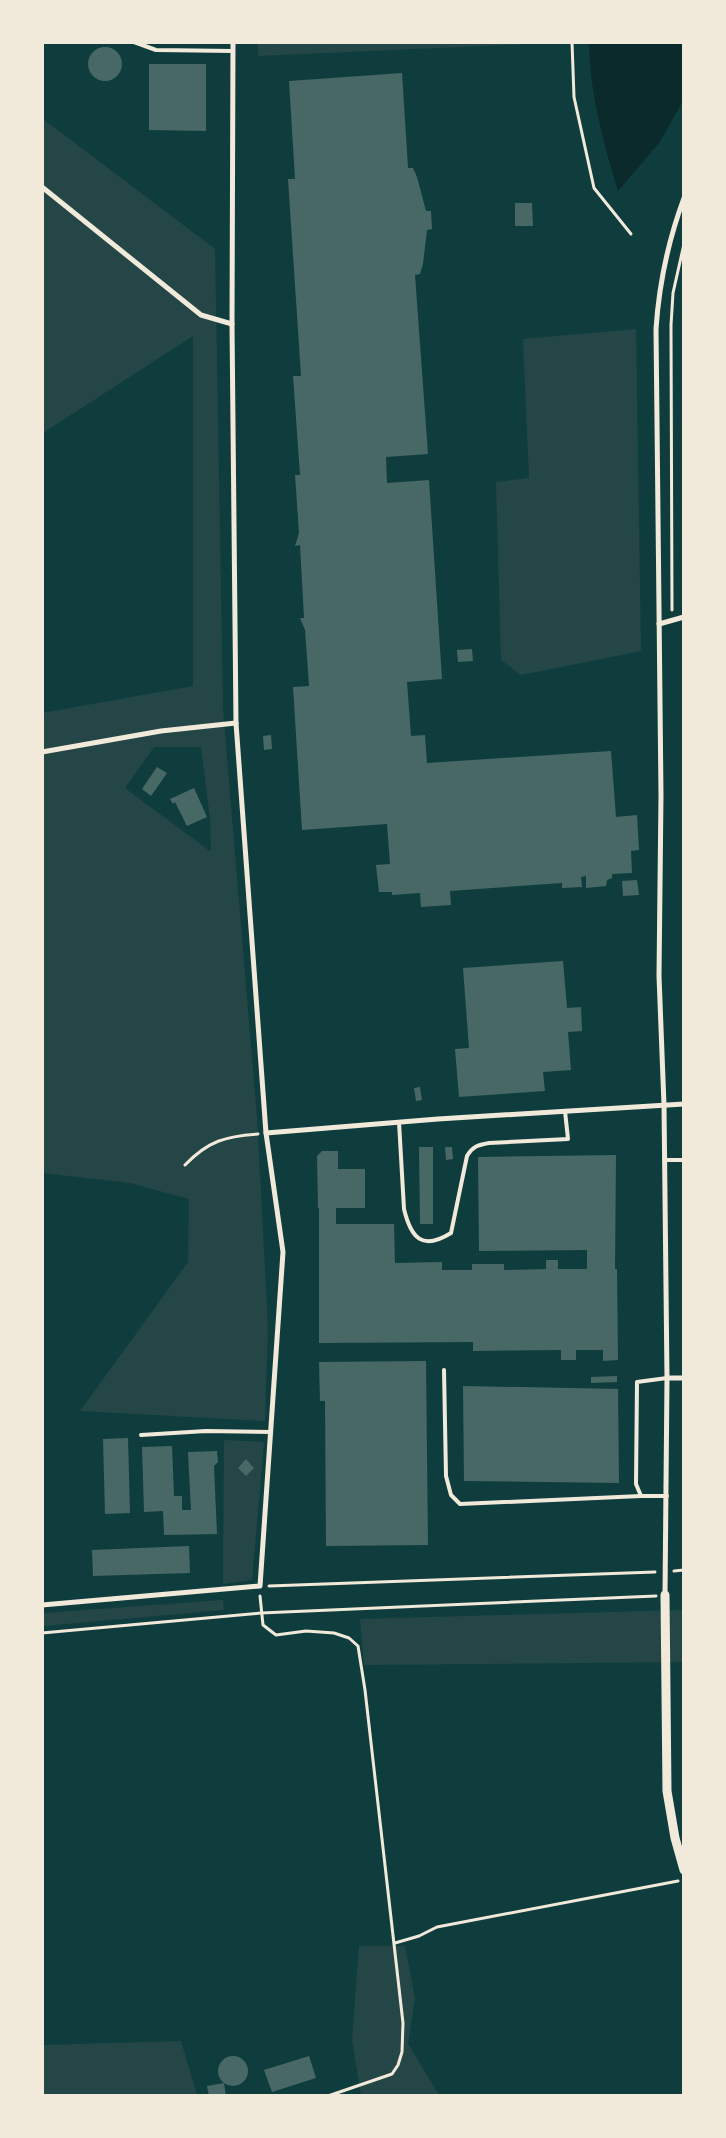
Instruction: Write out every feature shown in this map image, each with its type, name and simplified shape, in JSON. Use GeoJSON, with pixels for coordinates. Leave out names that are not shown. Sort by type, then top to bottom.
{"type":"FeatureCollection","features":[{"type":"Feature","properties":{"kind":"street"},"geometry":{"type":"LineString","coordinates":[[42,1605],[260,1586],[284,1252],[266,1133],[236,723],[232,324],[233,42]]}},
{"type":"Feature","properties":{"kind":"street"},"geometry":{"type":"LineString","coordinates":[[42,187],[201,315],[232,324]]}},
{"type":"Feature","properties":{"kind":"street"},"geometry":{"type":"LineString","coordinates":[[684,198],[665,261],[657,306],[656,411],[659,624],[659,976],[664,1105],[667,1378],[665,1595],[667,1791],[675,1838],[684,1870]]}},
{"type":"Feature","properties":{"kind":"street"},"geometry":{"type":"LineString","coordinates":[[659,624],[684,617]]}},
{"type":"Feature","properties":{"kind":"street"},"geometry":{"type":"LineString","coordinates":[[42,752],[161,731],[236,723]]}},
{"type":"Feature","properties":{"kind":"street"},"geometry":{"type":"LineString","coordinates":[[266,1133],[399,1122],[684,1104]]}},
{"type":"Feature","properties":{"kind":"street"},"geometry":{"type":"LineString","coordinates":[[667,1378],[684,1378]]}},
{"type":"Feature","properties":{"kind":"lane"},"geometry":{"type":"LineString","coordinates":[[134,42],[156,50],[233,51]]}},
{"type":"Feature","properties":{"kind":"lane"},"geometry":{"type":"LineString","coordinates":[[399,1122],[405,1216],[412,1233],[418,1239],[428,1241],[439,1240],[450,1233],[467,1156],[471,1150],[476,1146],[489,1143],[568,1138],[566,1111]]}},
{"type":"Feature","properties":{"kind":"lane"},"geometry":{"type":"LineString","coordinates":[[664,1160],[684,1160]]}},
{"type":"Feature","properties":{"kind":"lane"},"geometry":{"type":"LineString","coordinates":[[444,1370],[446,1476],[451,1495],[460,1504],[667,1496]]}},
{"type":"Feature","properties":{"kind":"lane"},"geometry":{"type":"LineString","coordinates":[[641,1496],[636,1484],[637,1382],[667,1378]]}},
{"type":"Feature","properties":{"kind":"lane"},"geometry":{"type":"LineString","coordinates":[[141,1435],[206,1431],[271,1432]]}},
{"type":"Feature","properties":{"kind":"path"},"geometry":{"type":"LineString","coordinates":[[572,42],[574,97],[594,188],[631,234]]}},
{"type":"Feature","properties":{"kind":"path"},"geometry":{"type":"LineString","coordinates":[[672,621],[671,325],[675,284],[684,244]]}},
{"type":"Feature","properties":{"kind":"path"},"geometry":{"type":"LineString","coordinates":[[185,1165],[200,1150],[220,1139],[266,1133]]}},
{"type":"Feature","properties":{"kind":"path"},"geometry":{"type":"LineString","coordinates":[[328,2096],[392,2074],[398,2065],[402,2052],[403,2023],[366,1690],[358,1646],[349,1638],[334,1634],[306,1631],[276,1635],[263,1625],[260,1586],[684,1570]]}},
{"type":"Feature","properties":{"kind":"path"},"geometry":{"type":"LineString","coordinates":[[42,1633],[261,1613],[665,1595]]}},
{"type":"Feature","properties":{"kind":"path"},"geometry":{"type":"LineString","coordinates":[[395,1943],[419,1936],[437,1927],[684,1880]]}},
{"type":"Feature","properties":{"kind":"shaded area"},"geometry":{"type":"Polygon","coordinates":[[[258,42],[551,43],[258,56],[258,42]]]}},
{"type":"Feature","properties":{"kind":"shaded area"},"geometry":{"type":"Polygon","coordinates":[[[589,43],[683,43],[683,101],[660,142],[618,191],[598,118],[592,81],[589,43]]]}},
{"type":"Feature","properties":{"kind":"shaded area"},"geometry":{"type":"Polygon","coordinates":[[[43,119],[215,249],[223,710],[257,1118],[268,1327],[265,1421],[80,1411],[188,1262],[189,1199],[130,1183],[43,1173],[42,713],[193,686],[193,336],[43,433],[43,119]],[[154,747],[125,788],[211,852],[210,818],[201,747],[154,747]]]}},
{"type":"Feature","properties":{"kind":"shaded area"},"geometry":{"type":"Polygon","coordinates":[[[636,329],[641,651],[521,675],[501,660],[496,482],[529,478],[523,339],[636,329]]]}},
{"type":"Feature","properties":{"kind":"shaded area"},"geometry":{"type":"Polygon","coordinates":[[[224,1440],[264,1442],[252,1580],[223,1584],[224,1440]]]}},
{"type":"Feature","properties":{"kind":"shaded area"},"geometry":{"type":"Polygon","coordinates":[[[223,1600],[224,1610],[43,1626],[43,1613],[223,1600]]]}},
{"type":"Feature","properties":{"kind":"shaded area"},"geometry":{"type":"Polygon","coordinates":[[[683,1610],[683,1662],[364,1665],[360,1619],[683,1610]]]}},
{"type":"Feature","properties":{"kind":"shaded area"},"geometry":{"type":"Polygon","coordinates":[[[359,1946],[405,1946],[415,1998],[408,2044],[439,2095],[361,2095],[352,2040],[359,1946]]]}},
{"type":"Feature","properties":{"kind":"shaded area"},"geometry":{"type":"Polygon","coordinates":[[[181,2041],[197,2095],[43,2095],[43,2045],[181,2041]]]}},
{"type":"Feature","properties":{"kind":"building"},"geometry":{"type":"Polygon","coordinates":[[[105,47],[112,48],[117,52],[121,57],[121,71],[117,76],[112,80],[105,81],[98,80],[93,76],[89,71],[88,64],[89,57],[93,52],[98,48],[105,47]]]}},
{"type":"Feature","properties":{"kind":"building"},"geometry":{"type":"Polygon","coordinates":[[[149,64],[206,64],[206,131],[149,130],[149,64]]]}},
{"type":"Feature","properties":{"kind":"building"},"geometry":{"type":"Polygon","coordinates":[[[402,73],[408,168],[413,168],[417,177],[426,211],[431,211],[432,229],[427,230],[420,274],[415,275],[428,454],[386,457],[387,483],[429,480],[442,679],[407,682],[411,736],[425,735],[427,763],[611,751],[616,817],[637,815],[639,850],[631,851],[632,873],[612,874],[612,878],[607,880],[606,886],[586,888],[586,876],[581,877],[582,887],[562,888],[562,883],[450,891],[451,905],[421,907],[420,893],[392,895],[392,892],[379,892],[376,865],[390,864],[387,824],[302,830],[293,687],[309,686],[305,630],[300,618],[304,618],[300,545],[295,546],[299,533],[295,475],[300,475],[293,376],[301,376],[288,179],[295,179],[289,81],[402,73]]]}},
{"type":"Feature","properties":{"kind":"building"},"geometry":{"type":"Polygon","coordinates":[[[515,203],[532,203],[533,226],[515,226],[515,203]]]}},
{"type":"Feature","properties":{"kind":"building"},"geometry":{"type":"Polygon","coordinates":[[[472,649],[473,661],[458,662],[457,650],[472,649]]]}},
{"type":"Feature","properties":{"kind":"building"},"geometry":{"type":"Polygon","coordinates":[[[271,735],[272,749],[264,750],[263,736],[271,735]]]}},
{"type":"Feature","properties":{"kind":"building"},"geometry":{"type":"Polygon","coordinates":[[[157,767],[167,773],[151,796],[142,789],[157,767]]]}},
{"type":"Feature","properties":{"kind":"building"},"geometry":{"type":"Polygon","coordinates":[[[194,788],[207,817],[187,826],[175,802],[173,804],[170,799],[194,788]]]}},
{"type":"Feature","properties":{"kind":"building"},"geometry":{"type":"Polygon","coordinates":[[[637,880],[639,895],[623,896],[622,881],[637,880]]]}},
{"type":"Feature","properties":{"kind":"building"},"geometry":{"type":"Polygon","coordinates":[[[563,961],[567,1008],[581,1007],[582,1031],[568,1032],[571,1070],[543,1072],[545,1091],[459,1097],[455,1049],[469,1048],[463,968],[563,961]]]}},
{"type":"Feature","properties":{"kind":"building"},"geometry":{"type":"Polygon","coordinates":[[[420,1087],[422,1100],[416,1101],[414,1088],[420,1087]]]}},
{"type":"Feature","properties":{"kind":"building"},"geometry":{"type":"Polygon","coordinates":[[[419,1147],[433,1147],[433,1224],[420,1224],[419,1147]]]}},
{"type":"Feature","properties":{"kind":"building"},"geometry":{"type":"Polygon","coordinates":[[[445,1147],[452,1147],[453,1159],[446,1160],[445,1147]]]}},
{"type":"Feature","properties":{"kind":"building"},"geometry":{"type":"Polygon","coordinates":[[[322,1151],[338,1151],[338,1169],[365,1169],[365,1208],[336,1208],[336,1224],[394,1224],[395,1263],[442,1262],[442,1270],[472,1270],[472,1264],[504,1264],[504,1270],[546,1269],[546,1260],[558,1260],[558,1269],[587,1269],[587,1250],[479,1251],[478,1157],[616,1155],[615,1269],[617,1269],[618,1360],[603,1361],[603,1350],[576,1350],[576,1360],[561,1360],[561,1350],[473,1351],[473,1342],[319,1343],[317,1156],[322,1151]]]}},
{"type":"Feature","properties":{"kind":"building"},"geometry":{"type":"Polygon","coordinates":[[[426,1361],[428,1545],[326,1546],[325,1401],[320,1401],[319,1362],[426,1361]]]}},
{"type":"Feature","properties":{"kind":"building"},"geometry":{"type":"Polygon","coordinates":[[[617,1376],[617,1382],[591,1383],[591,1377],[617,1376]]]}},
{"type":"Feature","properties":{"kind":"building"},"geometry":{"type":"Polygon","coordinates":[[[463,1386],[618,1389],[619,1483],[464,1481],[463,1386]]]}},
{"type":"Feature","properties":{"kind":"building"},"geometry":{"type":"Polygon","coordinates":[[[128,1438],[130,1513],[105,1514],[103,1439],[128,1438]]]}},
{"type":"Feature","properties":{"kind":"building"},"geometry":{"type":"Polygon","coordinates":[[[172,1446],[174,1496],[182,1496],[182,1510],[191,1510],[188,1452],[217,1451],[218,1462],[214,1466],[217,1534],[164,1535],[163,1511],[144,1512],[142,1447],[172,1446]]]}},
{"type":"Feature","properties":{"kind":"building"},"geometry":{"type":"Polygon","coordinates":[[[246,1459],[254,1468],[246,1476],[238,1468],[246,1459]]]}},
{"type":"Feature","properties":{"kind":"building"},"geometry":{"type":"Polygon","coordinates":[[[189,1546],[190,1573],[93,1576],[92,1550],[189,1546]]]}},
{"type":"Feature","properties":{"kind":"building"},"geometry":{"type":"Polygon","coordinates":[[[233,2056],[239,2057],[247,2065],[247,2077],[239,2085],[233,2086],[227,2085],[219,2077],[218,2071],[219,2065],[227,2057],[233,2056]]]}},
{"type":"Feature","properties":{"kind":"building"},"geometry":{"type":"Polygon","coordinates":[[[309,2056],[316,2078],[272,2092],[264,2070],[309,2056]]]}},
{"type":"Feature","properties":{"kind":"building"},"geometry":{"type":"Polygon","coordinates":[[[224,2083],[226,2096],[209,2096],[207,2086],[224,2083]]]}}]}
